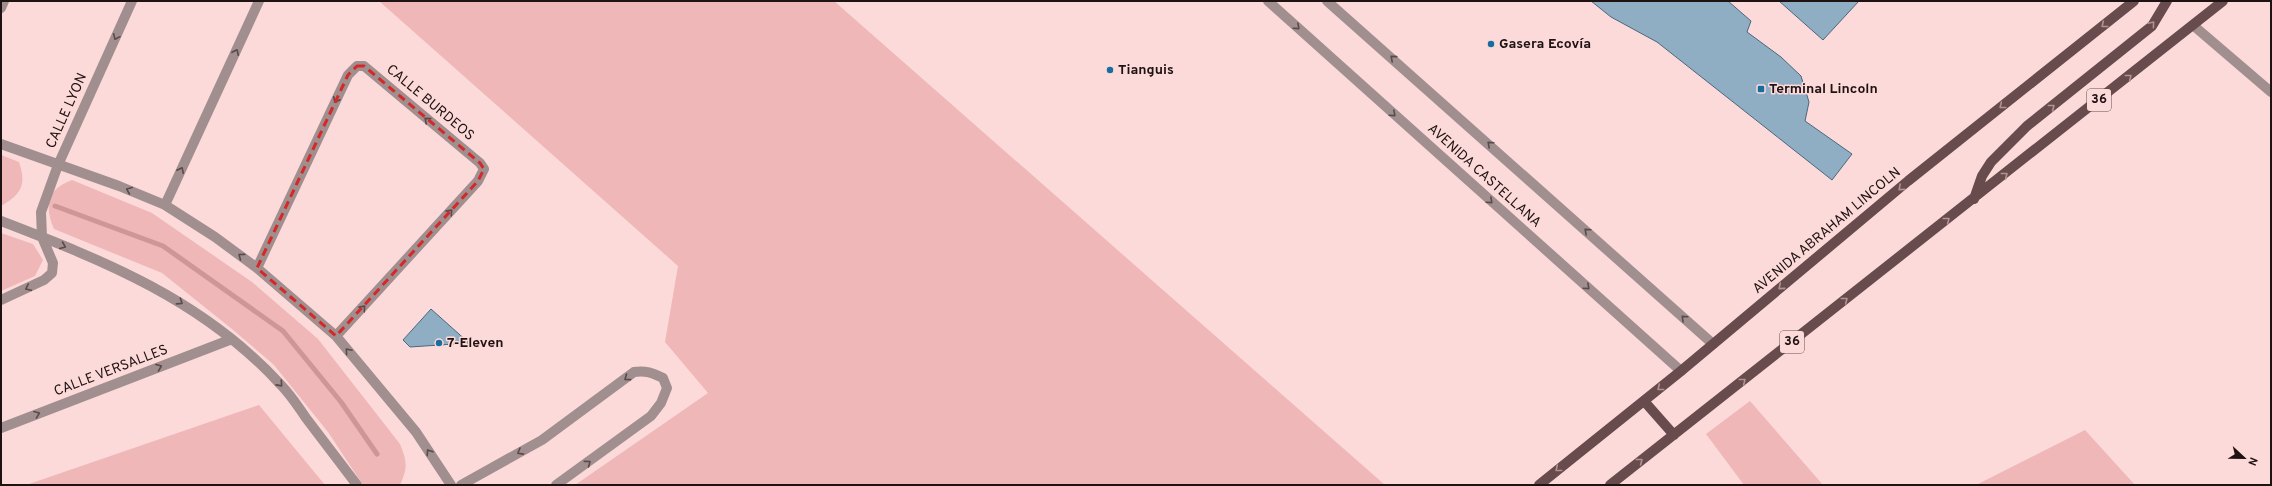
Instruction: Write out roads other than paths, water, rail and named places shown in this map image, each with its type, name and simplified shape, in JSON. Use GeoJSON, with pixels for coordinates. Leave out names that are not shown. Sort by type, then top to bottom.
{"type":"FeatureCollection","features":[{"type":"Feature","properties":{"kind":"main road","name":"AVENIDA ABRAHAM LINCOLN"},"geometry":{"type":"LineString","coordinates":[[1539,485],[1681,371],[1908,181],[2134,1]]}},
{"type":"Feature","properties":{"kind":"main road"},"geometry":{"type":"LineString","coordinates":[[1974,199],[1982,176],[1991,162],[2028,126],[2152,26],[2167,1]]}},
{"type":"Feature","properties":{"kind":"main road","name":"36"},"geometry":{"type":"LineString","coordinates":[[1610,485],[2224,1]]}},
{"type":"Feature","properties":{"kind":"main road"},"geometry":{"type":"LineString","coordinates":[[1644,401],[1674,434]]}},
{"type":"Feature","properties":{"kind":"street"},"geometry":{"type":"LineString","coordinates":[[1,8],[4,1]]}},
{"type":"Feature","properties":{"kind":"street","name":"CALLE LYON"},"geometry":{"type":"LineString","coordinates":[[42,237],[41,212],[58,165],[132,1]]}},
{"type":"Feature","properties":{"kind":"street"},"geometry":{"type":"LineString","coordinates":[[165,206],[259,1]]}},
{"type":"Feature","properties":{"kind":"street","name":"AVENIDA CASTELLANA"},"geometry":{"type":"LineString","coordinates":[[1268,1],[1681,371]]}},
{"type":"Feature","properties":{"kind":"street","name":"AVENIDA CASTELLANA"},"geometry":{"type":"LineString","coordinates":[[1327,1],[1713,344]]}},
{"type":"Feature","properties":{"kind":"street"},"geometry":{"type":"LineString","coordinates":[[2194,26],[2271,92]]}},
{"type":"Feature","properties":{"kind":"street","name":"CALLE BURDEOS"},"geometry":{"type":"LineString","coordinates":[[257,268],[348,75],[357,66],[364,66],[480,163],[484,169],[478,181],[336,336]]}},
{"type":"Feature","properties":{"kind":"street"},"geometry":{"type":"LineString","coordinates":[[1,144],[165,206],[215,237],[257,268],[336,336],[416,432],[451,485]]}},
{"type":"Feature","properties":{"kind":"street"},"geometry":{"type":"LineString","coordinates":[[1,221],[126,271],[165,292],[232,339],[280,384],[357,485]]}},
{"type":"Feature","properties":{"kind":"street"},"geometry":{"type":"LineString","coordinates":[[1,300],[44,280],[52,273],[53,263],[42,237]]}},
{"type":"Feature","properties":{"kind":"street","name":"CALLE VERSALLES"},"geometry":{"type":"LineString","coordinates":[[1,428],[232,339]]}},
{"type":"Feature","properties":{"kind":"street"},"geometry":{"type":"LineString","coordinates":[[461,485],[542,440],[634,372],[641,371],[653,373],[663,378],[667,388],[661,403],[651,416],[556,485]]}},
{"type":"Feature","properties":{"kind":"waterway"},"geometry":{"type":"LineString","coordinates":[[55,206],[163,246],[283,331],[341,402],[377,454]]}},
{"type":"Feature","properties":{"kind":"place","name":"Gasera Ecovía"},"geometry":{"type":"Point","coordinates":[1491,44]}},
{"type":"Feature","properties":{"kind":"place","name":"Tianguis"},"geometry":{"type":"Point","coordinates":[1110,70]}},
{"type":"Feature","properties":{"kind":"place","name":"Terminal Lincoln"},"geometry":{"type":"Point","coordinates":[1761,89]}},
{"type":"Feature","properties":{"kind":"place","name":"7-Eleven"},"geometry":{"type":"Point","coordinates":[439,343]}}]}
